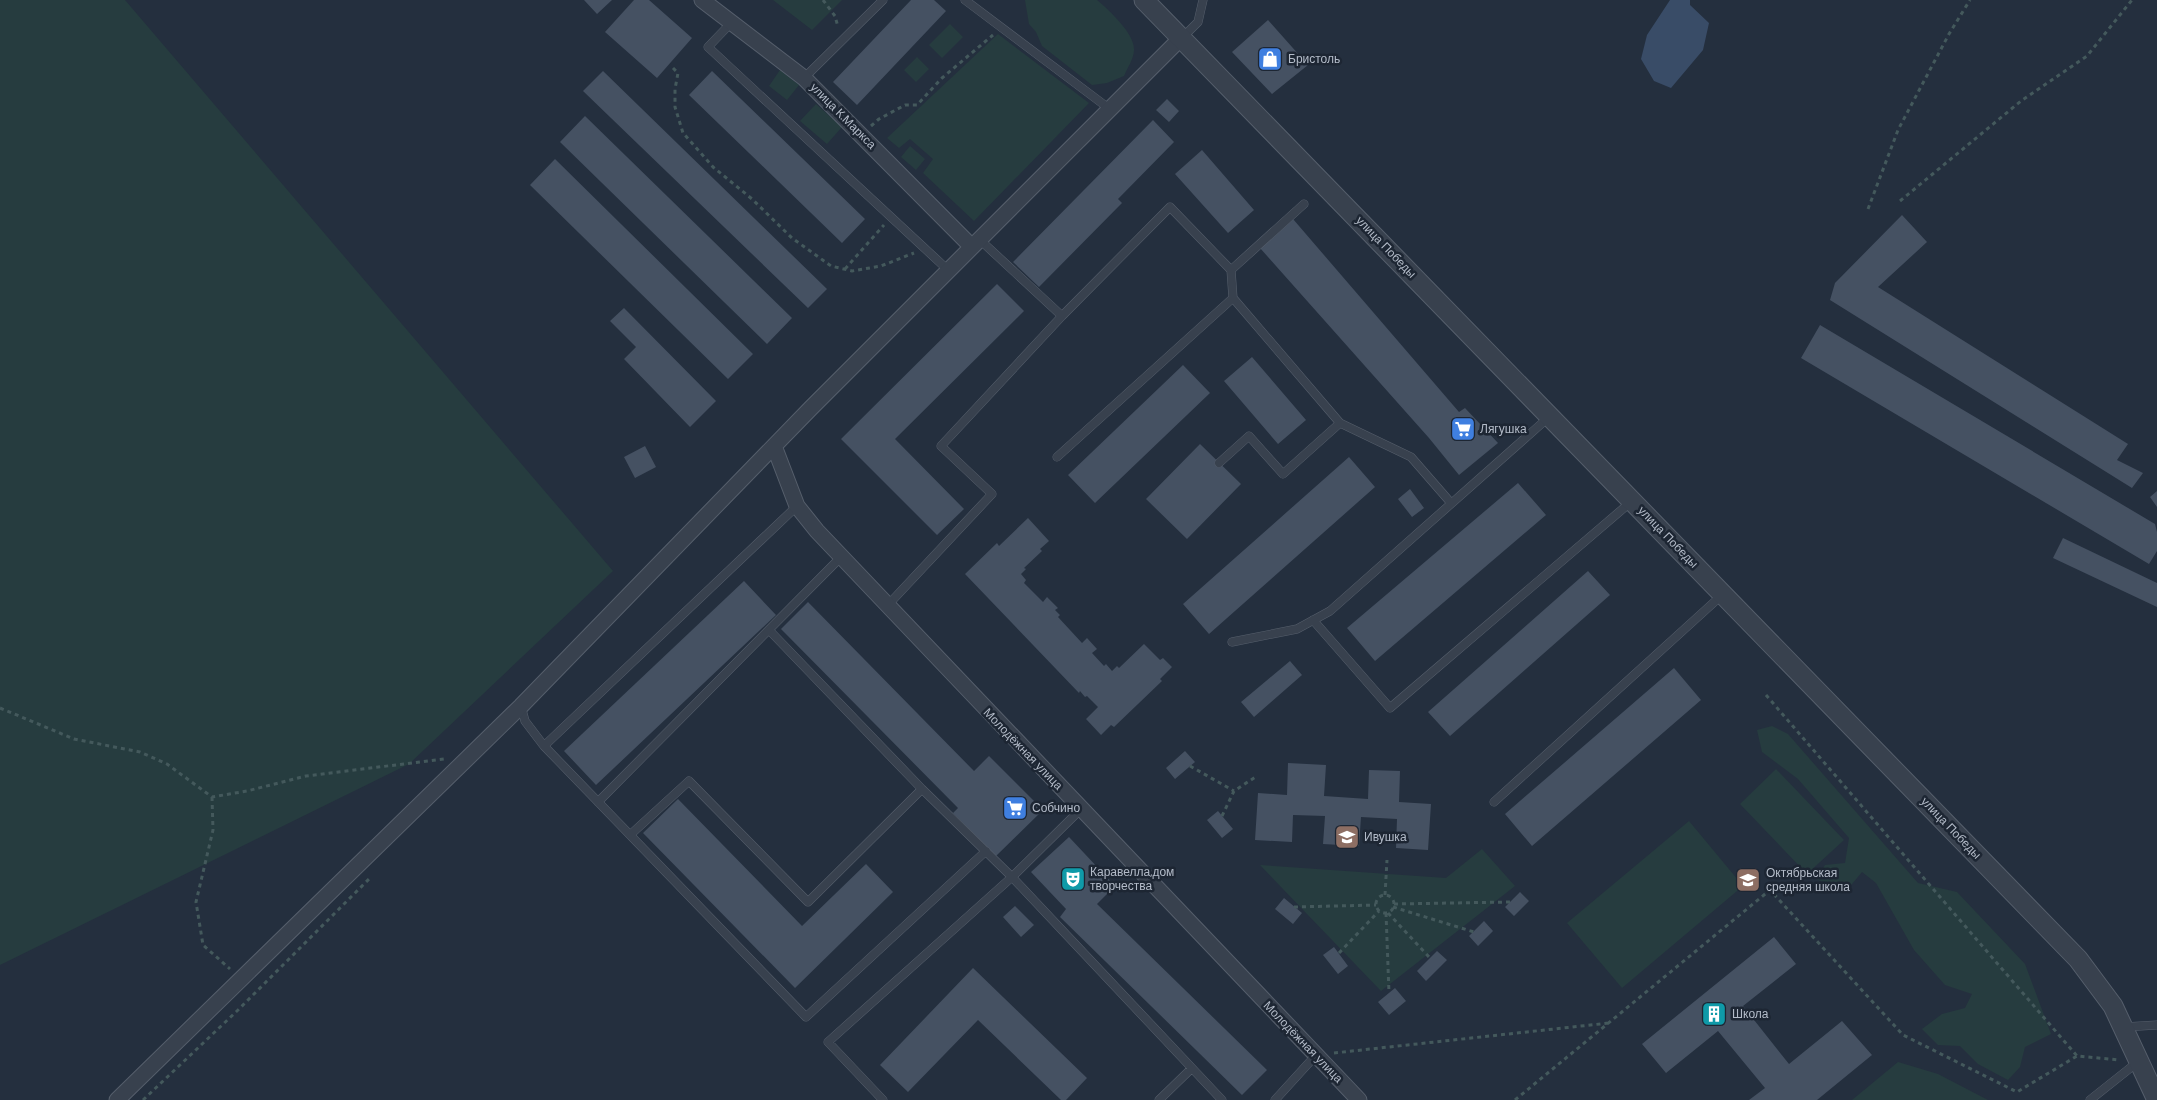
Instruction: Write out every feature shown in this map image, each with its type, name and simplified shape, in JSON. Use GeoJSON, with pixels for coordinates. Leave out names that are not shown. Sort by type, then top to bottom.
{"type":"FeatureCollection","features":[{"type":"Feature","properties":{"kind":"street","name":"улица К.Маркса"},"geometry":{"type":"LineString","coordinates":[[702,0],[804,78],[860,134],[975,242]]}},
{"type":"Feature","properties":{"kind":"street","name":"улица Победы"},"geometry":{"type":"LineString","coordinates":[[1144,0],[2078,959],[2113,1006],[2156,1096]]}},
{"type":"Feature","properties":{"kind":"street"},"geometry":{"type":"LineString","coordinates":[[117,1100],[521,706],[975,242],[1181,38]]}},
{"type":"Feature","properties":{"kind":"street","name":"Молодёжная улица"},"geometry":{"type":"LineString","coordinates":[[774,446],[797,506],[817,531],[1080,810],[1359,1100]]}},
{"type":"Feature","properties":{"kind":"lane"},"geometry":{"type":"LineString","coordinates":[[804,78],[883,0]]}},
{"type":"Feature","properties":{"kind":"lane"},"geometry":{"type":"LineString","coordinates":[[965,0],[1110,110]]}},
{"type":"Feature","properties":{"kind":"lane"},"geometry":{"type":"LineString","coordinates":[[1181,38],[1198,22],[1203,0]]}},
{"type":"Feature","properties":{"kind":"lane"},"geometry":{"type":"LineString","coordinates":[[731,23],[708,47],[948,270]]}},
{"type":"Feature","properties":{"kind":"lane"},"geometry":{"type":"LineString","coordinates":[[1231,270],[1304,204]]}},
{"type":"Feature","properties":{"kind":"lane"},"geometry":{"type":"LineString","coordinates":[[887,606],[992,494],[941,446],[1062,316],[1170,207],[1231,270],[1233,298],[1340,423],[1411,457],[1451,503]]}},
{"type":"Feature","properties":{"kind":"lane"},"geometry":{"type":"LineString","coordinates":[[975,242],[1062,316]]}},
{"type":"Feature","properties":{"kind":"lane"},"geometry":{"type":"LineString","coordinates":[[1058,457],[1233,298]]}},
{"type":"Feature","properties":{"kind":"lane"},"geometry":{"type":"LineString","coordinates":[[1232,642],[1297,629],[1330,611],[1550,416]]}},
{"type":"Feature","properties":{"kind":"lane"},"geometry":{"type":"LineString","coordinates":[[1219,463],[1249,436],[1283,474],[1340,423]]}},
{"type":"Feature","properties":{"kind":"lane"},"geometry":{"type":"LineString","coordinates":[[1314,620],[1390,708],[1633,501]]}},
{"type":"Feature","properties":{"kind":"lane"},"geometry":{"type":"LineString","coordinates":[[544,746],[797,506]]}},
{"type":"Feature","properties":{"kind":"lane"},"geometry":{"type":"LineString","coordinates":[[598,802],[841,557]]}},
{"type":"Feature","properties":{"kind":"lane"},"geometry":{"type":"LineString","coordinates":[[1494,802],[1724,594]]}},
{"type":"Feature","properties":{"kind":"lane"},"geometry":{"type":"LineString","coordinates":[[769,630],[922,789],[1012,877],[1222,1100]]}},
{"type":"Feature","properties":{"kind":"lane"},"geometry":{"type":"LineString","coordinates":[[521,706],[525,722],[544,746],[806,1017],[986,851]]}},
{"type":"Feature","properties":{"kind":"lane"},"geometry":{"type":"LineString","coordinates":[[630,836],[689,781],[808,902],[922,789]]}},
{"type":"Feature","properties":{"kind":"lane"},"geometry":{"type":"LineString","coordinates":[[883,1100],[828,1042],[1012,877],[1080,810]]}},
{"type":"Feature","properties":{"kind":"lane"},"geometry":{"type":"LineString","coordinates":[[2123,1027],[2157,1024]]}},
{"type":"Feature","properties":{"kind":"lane"},"geometry":{"type":"LineString","coordinates":[[1275,1100],[1316,1055]]}},
{"type":"Feature","properties":{"kind":"lane"},"geometry":{"type":"LineString","coordinates":[[2090,1100],[2139,1061]]}},
{"type":"Feature","properties":{"kind":"lane"},"geometry":{"type":"LineString","coordinates":[[1159,1100],[1191,1069]]}},
{"type":"Feature","properties":{"kind":"path"},"geometry":{"type":"LineString","coordinates":[[823,0],[835,16],[841,41]]}},
{"type":"Feature","properties":{"kind":"path"},"geometry":{"type":"LineString","coordinates":[[828,5],[829,0]]}},
{"type":"Feature","properties":{"kind":"path"},"geometry":{"type":"LineString","coordinates":[[1868,209],[1898,130],[1948,34],[1970,0]]}},
{"type":"Feature","properties":{"kind":"path"},"geometry":{"type":"LineString","coordinates":[[1900,201],[2021,101],[2087,56],[2132,0]]}},
{"type":"Feature","properties":{"kind":"path"},"geometry":{"type":"LineString","coordinates":[[860,134],[879,119],[905,105],[917,105],[942,78],[991,37],[1000,26]]}},
{"type":"Feature","properties":{"kind":"path"},"geometry":{"type":"LineString","coordinates":[[674,68],[678,73],[675,89],[675,107],[683,133],[713,167],[752,199],[792,238],[831,266],[852,271],[881,266],[925,249]]}},
{"type":"Feature","properties":{"kind":"path"},"geometry":{"type":"LineString","coordinates":[[844,269],[891,217]]}},
{"type":"Feature","properties":{"kind":"path"},"geometry":{"type":"LineString","coordinates":[[1766,694],[2077,1056]]}},
{"type":"Feature","properties":{"kind":"path"},"geometry":{"type":"LineString","coordinates":[[0,708],[74,739],[140,752],[167,764],[212,797],[247,791],[306,776],[467,757]]}},
{"type":"Feature","properties":{"kind":"path"},"geometry":{"type":"LineString","coordinates":[[1190,766],[1234,790]]}},
{"type":"Feature","properties":{"kind":"path"},"geometry":{"type":"LineString","coordinates":[[1222,816],[1234,790],[1257,776]]}},
{"type":"Feature","properties":{"kind":"path"},"geometry":{"type":"LineString","coordinates":[[212,797],[213,830],[196,902],[203,945],[232,971],[246,974]]}},
{"type":"Feature","properties":{"kind":"path"},"geometry":{"type":"LineString","coordinates":[[1385,895],[1387,860]]}},
{"type":"Feature","properties":{"kind":"path"},"geometry":{"type":"LineString","coordinates":[[143,1100],[238,1010],[376,872]]}},
{"type":"Feature","properties":{"kind":"path"},"geometry":{"type":"LineString","coordinates":[[1516,1100],[1770,890],[1903,1035],[2017,1092],[2077,1056],[2139,1061]]}},
{"type":"Feature","properties":{"kind":"path"},"geometry":{"type":"LineString","coordinates":[[1394,906],[1391,898],[1385,895],[1378,898],[1376,905],[1379,910],[1387,913],[1430,958]]}},
{"type":"Feature","properties":{"kind":"path"},"geometry":{"type":"LineString","coordinates":[[1389,993],[1387,913],[1394,906],[1510,902]]}},
{"type":"Feature","properties":{"kind":"path"},"geometry":{"type":"LineString","coordinates":[[1294,906],[1376,905]]}},
{"type":"Feature","properties":{"kind":"path"},"geometry":{"type":"LineString","coordinates":[[1394,906],[1474,932]]}},
{"type":"Feature","properties":{"kind":"path"},"geometry":{"type":"LineString","coordinates":[[1339,953],[1379,910]]}},
{"type":"Feature","properties":{"kind":"path"},"geometry":{"type":"LineString","coordinates":[[1316,1055],[1609,1023]]}},
{"type":"Feature","properties":{"kind":"green space"},"geometry":{"type":"Polygon","coordinates":[[[0,0],[125,0],[613,571],[409,764],[0,965],[0,0]]]}},
{"type":"Feature","properties":{"kind":"green space"},"geometry":{"type":"Polygon","coordinates":[[[773,0],[842,0],[812,30],[773,0]]]}},
{"type":"Feature","properties":{"kind":"green space"},"geometry":{"type":"Polygon","coordinates":[[[1025,0],[1097,0],[1126,30],[1133,44],[1133,56],[1124,76],[1107,83],[1092,85],[1042,46],[1036,32],[1029,24],[1025,0]]]}},
{"type":"Feature","properties":{"kind":"green space"},"geometry":{"type":"Polygon","coordinates":[[[950,24],[963,37],[942,58],[929,45],[950,24]]]}},
{"type":"Feature","properties":{"kind":"green space"},"geometry":{"type":"Polygon","coordinates":[[[998,34],[1089,103],[974,221],[923,173],[933,159],[910,139],[899,148],[887,138],[998,34]]]}},
{"type":"Feature","properties":{"kind":"green space"},"geometry":{"type":"Polygon","coordinates":[[[917,57],[929,69],[916,82],[904,70],[917,57]]]}},
{"type":"Feature","properties":{"kind":"green space"},"geometry":{"type":"Polygon","coordinates":[[[780,70],[799,85],[787,100],[769,86],[780,70]]]}},
{"type":"Feature","properties":{"kind":"green space"},"geometry":{"type":"Polygon","coordinates":[[[816,104],[842,127],[827,144],[800,121],[816,104]]]}},
{"type":"Feature","properties":{"kind":"green space"},"geometry":{"type":"Polygon","coordinates":[[[910,146],[925,159],[916,170],[901,157],[910,146]]]}},
{"type":"Feature","properties":{"kind":"green space"},"geometry":{"type":"Polygon","coordinates":[[[1772,726],[1788,734],[1918,883],[1957,892],[2025,964],[2051,1034],[2025,1047],[2020,1067],[2008,1080],[1978,1064],[1960,1046],[1938,1045],[1922,1029],[1942,1014],[1965,1008],[1972,994],[1945,985],[1914,950],[1876,883],[1862,872],[1847,890],[1815,879],[1825,865],[1845,863],[1849,838],[1798,779],[1762,752],[1757,730],[1772,726]]]}},
{"type":"Feature","properties":{"kind":"green space"},"geometry":{"type":"Polygon","coordinates":[[[1776,769],[1844,840],[1807,874],[1740,804],[1776,769]]]}},
{"type":"Feature","properties":{"kind":"green space"},"geometry":{"type":"Polygon","coordinates":[[[1689,821],[1743,886],[1622,988],[1567,923],[1689,821]]]}},
{"type":"Feature","properties":{"kind":"green space"},"geometry":{"type":"Polygon","coordinates":[[[1482,849],[1515,886],[1381,991],[1260,865],[1446,878],[1482,849]]]}},
{"type":"Feature","properties":{"kind":"green space"},"geometry":{"type":"Polygon","coordinates":[[[1898,1062],[1938,1074],[1988,1100],[1852,1100],[1898,1062]]]}},
{"type":"Feature","properties":{"kind":"water"},"geometry":{"type":"Polygon","coordinates":[[[1670,0],[1690,0],[1690,5],[1709,23],[1703,50],[1671,88],[1654,81],[1641,59],[1647,35],[1670,0]]]}},
{"type":"Feature","properties":{"kind":"building"},"geometry":{"type":"Polygon","coordinates":[[[584,0],[612,0],[597,14],[584,0]]]}},
{"type":"Feature","properties":{"kind":"building"},"geometry":{"type":"Polygon","coordinates":[[[634,0],[649,0],[692,38],[657,78],[605,32],[634,0]]]}},
{"type":"Feature","properties":{"kind":"building"},"geometry":{"type":"Polygon","coordinates":[[[911,0],[934,0],[946,11],[857,105],[833,82],[911,0]]]}},
{"type":"Feature","properties":{"kind":"building","name":"Бристоль"},"geometry":{"type":"Polygon","coordinates":[[[1268,20],[1308,65],[1272,94],[1232,52],[1268,20]]]}},
{"type":"Feature","properties":{"kind":"building"},"geometry":{"type":"Polygon","coordinates":[[[603,71],[827,289],[808,308],[583,91],[603,71]]]}},
{"type":"Feature","properties":{"kind":"building"},"geometry":{"type":"Polygon","coordinates":[[[712,71],[865,219],[842,243],[689,95],[712,71]]]}},
{"type":"Feature","properties":{"kind":"building"},"geometry":{"type":"Polygon","coordinates":[[[1167,99],[1179,111],[1169,122],[1156,110],[1167,99]]]}},
{"type":"Feature","properties":{"kind":"building"},"geometry":{"type":"Polygon","coordinates":[[[585,116],[792,318],[767,344],[560,142],[585,116]]]}},
{"type":"Feature","properties":{"kind":"building"},"geometry":{"type":"Polygon","coordinates":[[[1153,120],[1174,142],[1118,199],[1122,203],[1039,287],[1013,262],[1153,120]]]}},
{"type":"Feature","properties":{"kind":"building"},"geometry":{"type":"Polygon","coordinates":[[[1202,150],[1254,210],[1228,233],[1175,174],[1202,150]]]}},
{"type":"Feature","properties":{"kind":"building"},"geometry":{"type":"Polygon","coordinates":[[[555,159],[753,354],[728,379],[530,185],[555,159]]]}},
{"type":"Feature","properties":{"kind":"building"},"geometry":{"type":"Polygon","coordinates":[[[1902,215],[1927,242],[1878,287],[2128,444],[2117,460],[2143,473],[2132,488],[1830,300],[1835,283],[1902,215]]]}},
{"type":"Feature","properties":{"kind":"building"},"geometry":{"type":"Polygon","coordinates":[[[1293,219],[1459,412],[1465,408],[1498,443],[1459,475],[1429,438],[1260,248],[1293,219]]]}},
{"type":"Feature","properties":{"kind":"building"},"geometry":{"type":"Polygon","coordinates":[[[997,284],[1024,311],[895,439],[964,509],[937,535],[841,439],[997,284]]]}},
{"type":"Feature","properties":{"kind":"building"},"geometry":{"type":"Polygon","coordinates":[[[624,308],[716,401],[690,427],[624,359],[636,347],[610,321],[624,308]]]}},
{"type":"Feature","properties":{"kind":"building"},"geometry":{"type":"Polygon","coordinates":[[[1820,325],[2155,524],[2157,551],[2149,564],[1801,358],[1820,325]]]}},
{"type":"Feature","properties":{"kind":"building"},"geometry":{"type":"Polygon","coordinates":[[[1252,357],[1306,420],[1278,444],[1224,381],[1252,357]]]}},
{"type":"Feature","properties":{"kind":"building"},"geometry":{"type":"Polygon","coordinates":[[[1183,365],[1210,393],[1095,503],[1068,475],[1183,365]]]}},
{"type":"Feature","properties":{"kind":"building"},"geometry":{"type":"Polygon","coordinates":[[[1200,444],[1241,484],[1187,539],[1146,499],[1200,444]]]}},
{"type":"Feature","properties":{"kind":"building"},"geometry":{"type":"Polygon","coordinates":[[[645,446],[656,467],[635,478],[624,457],[645,446]]]}},
{"type":"Feature","properties":{"kind":"building"},"geometry":{"type":"Polygon","coordinates":[[[1349,457],[1375,487],[1209,634],[1183,604],[1349,457]]]}},
{"type":"Feature","properties":{"kind":"building"},"geometry":{"type":"Polygon","coordinates":[[[1518,483],[1546,515],[1375,661],[1347,628],[1518,483]]]}},
{"type":"Feature","properties":{"kind":"building"},"geometry":{"type":"Polygon","coordinates":[[[1410,489],[1424,508],[1412,517],[1398,499],[1410,489]]]}},
{"type":"Feature","properties":{"kind":"building"},"geometry":{"type":"Polygon","coordinates":[[[2157,491],[2157,507],[2150,497],[2157,491]]]}},
{"type":"Feature","properties":{"kind":"building"},"geometry":{"type":"Polygon","coordinates":[[[1028,518],[1049,541],[1040,549],[1042,551],[1024,568],[1026,569],[1021,574],[1026,580],[1024,583],[1043,602],[1047,597],[1058,608],[1055,610],[1060,615],[1058,617],[1082,643],[1087,638],[1097,649],[1092,653],[1104,666],[1106,664],[1112,671],[1117,666],[1119,668],[1144,644],[1160,660],[1163,658],[1172,667],[1160,679],[1162,681],[1114,727],[1111,725],[1101,735],[1086,719],[1098,707],[1087,696],[1085,697],[1080,691],[1079,693],[965,574],[997,543],[999,546],[1028,518]]]}},
{"type":"Feature","properties":{"kind":"building"},"geometry":{"type":"Polygon","coordinates":[[[2063,538],[2157,583],[2157,607],[2053,558],[2063,538]]]}},
{"type":"Feature","properties":{"kind":"building"},"geometry":{"type":"Polygon","coordinates":[[[1588,571],[1610,595],[1450,736],[1428,712],[1588,571]]]}},
{"type":"Feature","properties":{"kind":"building"},"geometry":{"type":"Polygon","coordinates":[[[744,581],[776,615],[596,785],[564,751],[744,581]]]}},
{"type":"Feature","properties":{"kind":"building"},"geometry":{"type":"Polygon","coordinates":[[[808,602],[974,771],[989,756],[1043,810],[996,856],[953,813],[958,808],[781,629],[808,602]]]}},
{"type":"Feature","properties":{"kind":"building"},"geometry":{"type":"Polygon","coordinates":[[[1290,661],[1302,675],[1254,717],[1241,702],[1290,661]]]}},
{"type":"Feature","properties":{"kind":"building"},"geometry":{"type":"Polygon","coordinates":[[[1674,668],[1701,700],[1532,846],[1505,814],[1674,668]]]}},
{"type":"Feature","properties":{"kind":"building"},"geometry":{"type":"Polygon","coordinates":[[[1185,751],[1195,762],[1175,779],[1166,768],[1185,751]]]}},
{"type":"Feature","properties":{"kind":"building"},"geometry":{"type":"Polygon","coordinates":[[[1288,763],[1326,765],[1324,796],[1368,799],[1369,770],[1400,771],[1399,802],[1431,804],[1428,850],[1396,848],[1397,819],[1361,817],[1359,846],[1323,844],[1325,816],[1293,815],[1292,842],[1255,840],[1258,793],[1287,795],[1288,763]]]}},
{"type":"Feature","properties":{"kind":"building"},"geometry":{"type":"Polygon","coordinates":[[[678,799],[802,926],[866,864],[893,892],[795,988],[643,833],[678,799]]]}},
{"type":"Feature","properties":{"kind":"building"},"geometry":{"type":"Polygon","coordinates":[[[1218,811],[1233,829],[1222,838],[1207,820],[1218,811]]]}},
{"type":"Feature","properties":{"kind":"building"},"geometry":{"type":"Polygon","coordinates":[[[1069,837],[1115,886],[1097,904],[1267,1070],[1242,1095],[1060,917],[1066,909],[1031,872],[1069,837]]]}},
{"type":"Feature","properties":{"kind":"building"},"geometry":{"type":"Polygon","coordinates":[[[1520,892],[1529,901],[1514,916],[1505,907],[1520,892]]]}},
{"type":"Feature","properties":{"kind":"building"},"geometry":{"type":"Polygon","coordinates":[[[1284,898],[1302,913],[1293,924],[1275,909],[1284,898]]]}},
{"type":"Feature","properties":{"kind":"building"},"geometry":{"type":"Polygon","coordinates":[[[1015,906],[1034,925],[1021,937],[1003,917],[1015,906]]]}},
{"type":"Feature","properties":{"kind":"building"},"geometry":{"type":"Polygon","coordinates":[[[1484,921],[1493,931],[1478,946],[1469,936],[1484,921]]]}},
{"type":"Feature","properties":{"kind":"building","name":"Школа"},"geometry":{"type":"Polygon","coordinates":[[[1774,937],[1796,964],[1743,1006],[1789,1064],[1842,1021],[1872,1055],[1817,1100],[1749,1100],[1765,1088],[1718,1031],[1666,1073],[1642,1044],[1774,937]]]}},
{"type":"Feature","properties":{"kind":"building"},"geometry":{"type":"Polygon","coordinates":[[[1334,947],[1348,966],[1338,974],[1323,955],[1334,947]]]}},
{"type":"Feature","properties":{"kind":"building"},"geometry":{"type":"Polygon","coordinates":[[[1437,951],[1447,960],[1426,981],[1417,971],[1437,951]]]}},
{"type":"Feature","properties":{"kind":"building"},"geometry":{"type":"Polygon","coordinates":[[[973,968],[1087,1078],[1066,1100],[1061,1100],[978,1020],[908,1092],[880,1065],[973,968]]]}},
{"type":"Feature","properties":{"kind":"building"},"geometry":{"type":"Polygon","coordinates":[[[1395,988],[1406,1001],[1389,1015],[1378,1002],[1395,988]]]}},
{"type":"Feature","properties":{"kind":"place","name":"Бристоль"},"geometry":{"type":"Point","coordinates":[1270,59]}},
{"type":"Feature","properties":{"kind":"place","name":"Лягушка"},"geometry":{"type":"Point","coordinates":[1463,429]}},
{"type":"Feature","properties":{"kind":"place","name":"Собчино"},"geometry":{"type":"Point","coordinates":[1015,808]}},
{"type":"Feature","properties":{"kind":"place","name":"Ивушка"},"geometry":{"type":"Point","coordinates":[1347,837]}},
{"type":"Feature","properties":{"kind":"place","name":"Каравелла,дом творчества"},"geometry":{"type":"Point","coordinates":[1073,879]}},
{"type":"Feature","properties":{"kind":"place","name":"Октябрьская средняя школа"},"geometry":{"type":"Point","coordinates":[1748,880]}},
{"type":"Feature","properties":{"kind":"place","name":"Школа"},"geometry":{"type":"Point","coordinates":[1714,1014]}}]}
